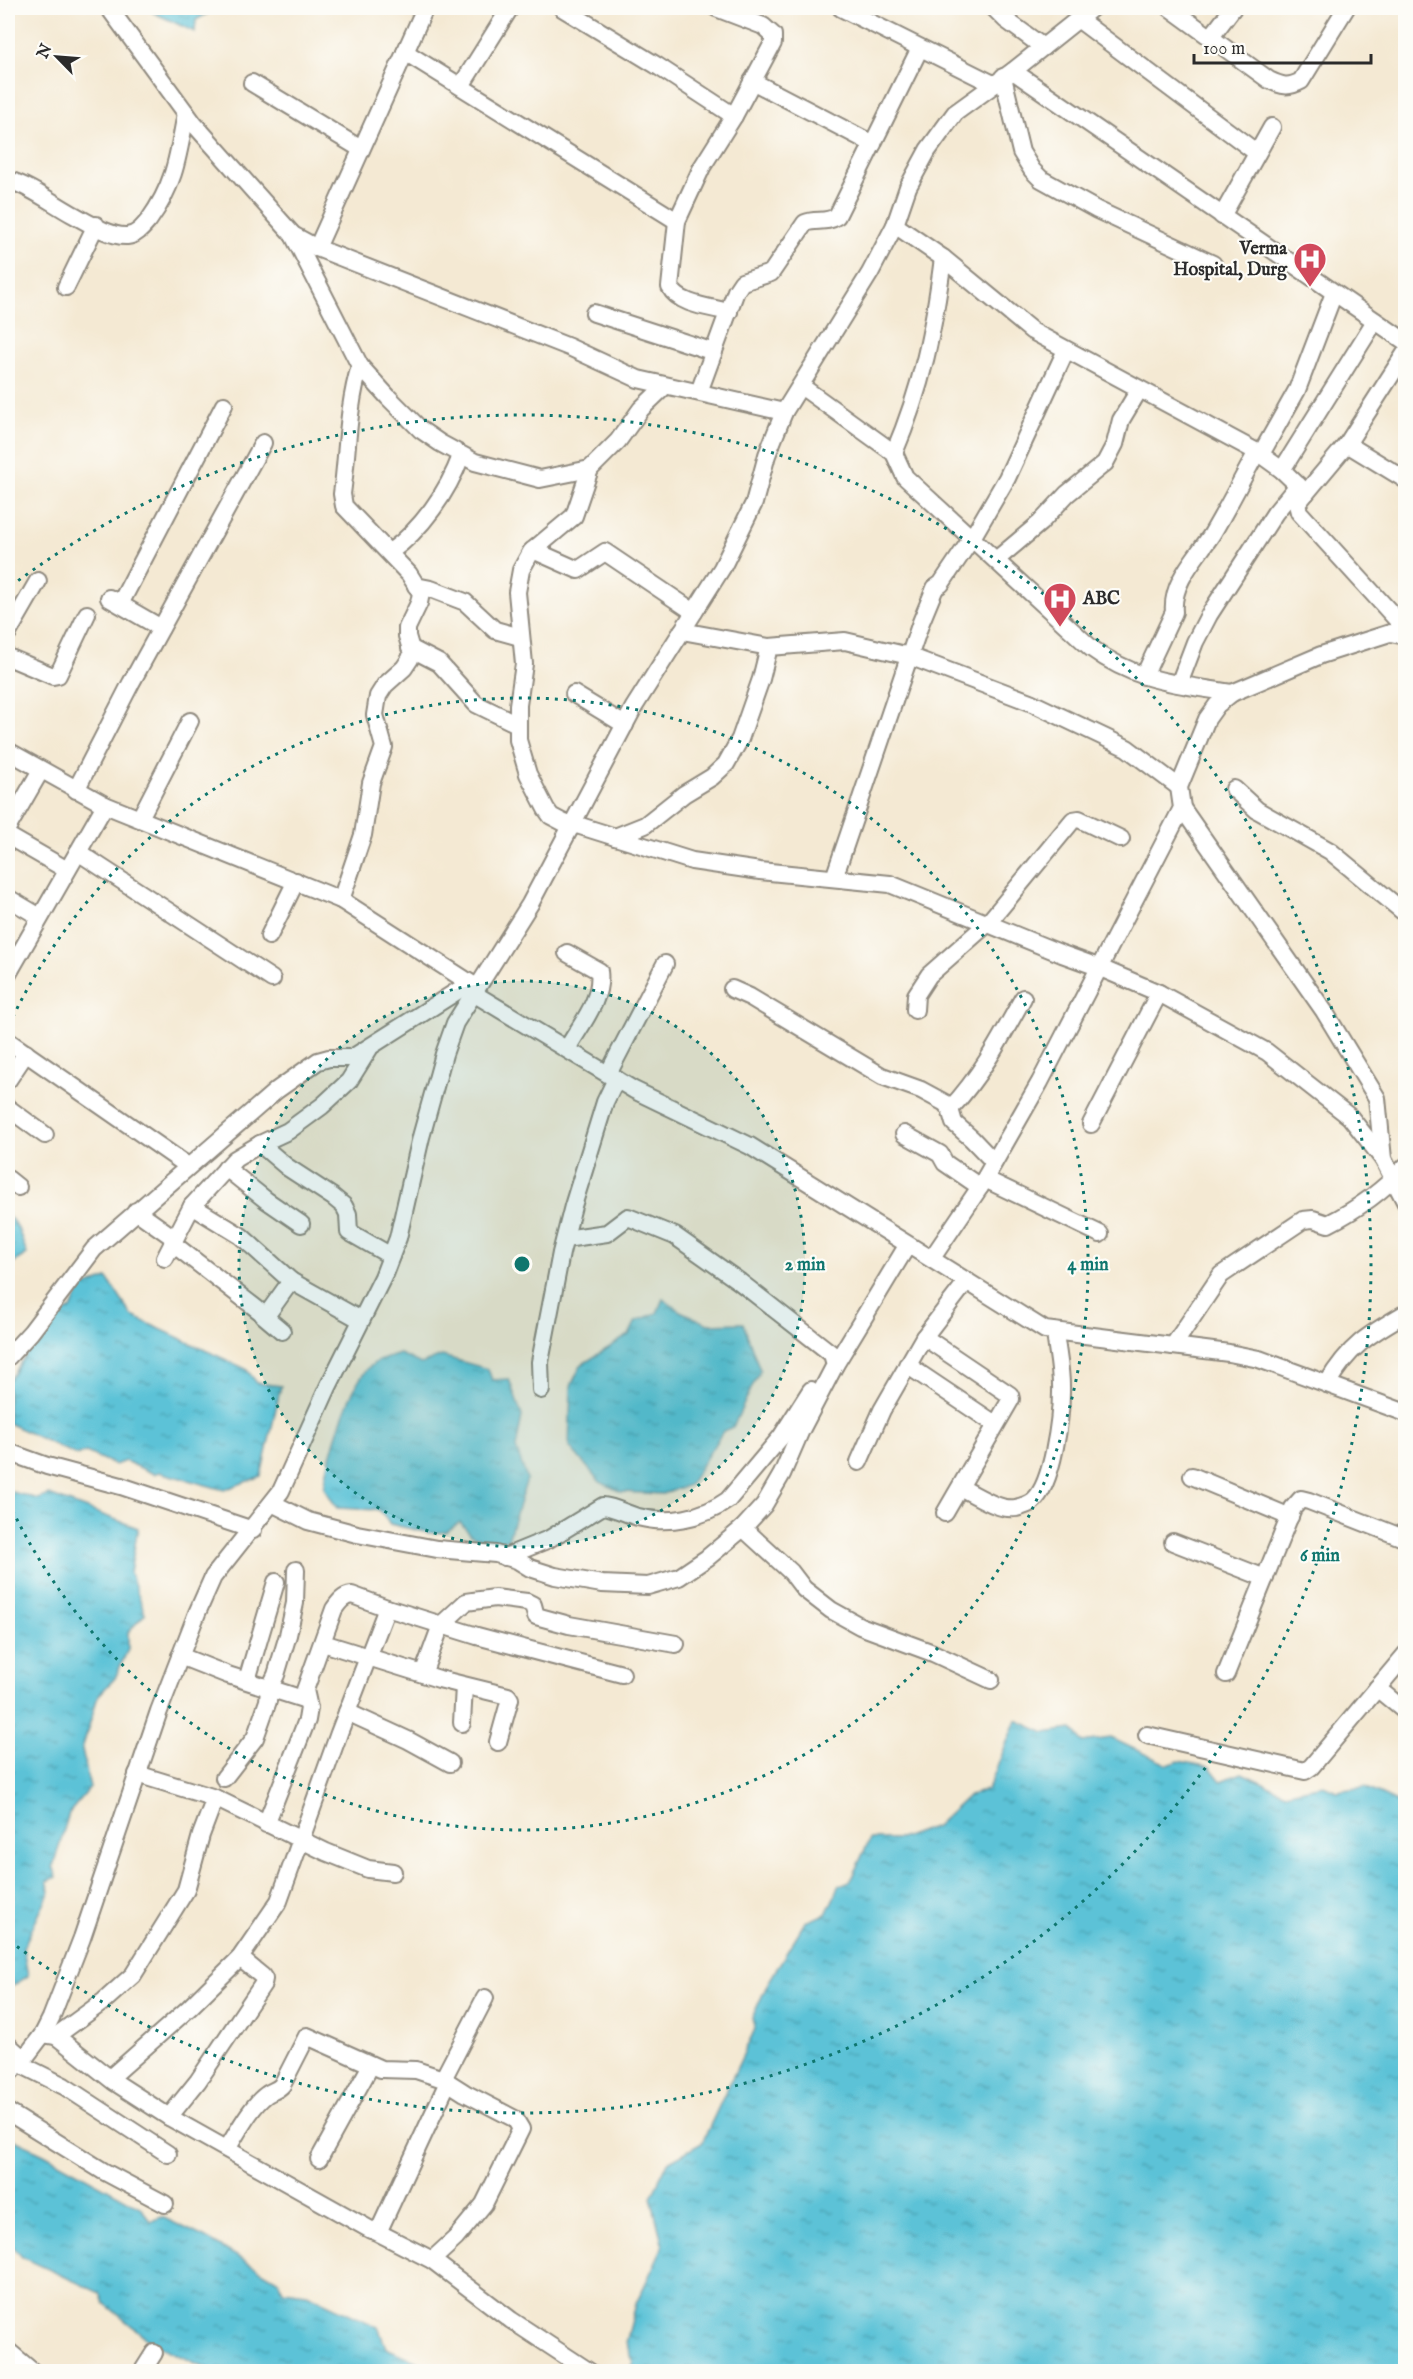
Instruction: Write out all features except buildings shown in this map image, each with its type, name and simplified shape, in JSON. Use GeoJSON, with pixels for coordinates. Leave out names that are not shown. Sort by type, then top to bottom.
{"type":"FeatureCollection","features":[{"type":"Feature","properties":{"kind":"street"},"geometry":{"type":"LineString","coordinates":[[109,8],[186,113],[293,235],[360,366],[421,430],[461,456],[524,476],[540,479],[590,469]]}},
{"type":"Feature","properties":{"kind":"street"},"geometry":{"type":"LineString","coordinates":[[317,248],[425,8]]}},
{"type":"Feature","properties":{"kind":"street"},"geometry":{"type":"LineString","coordinates":[[461,86],[510,8]]}},
{"type":"Feature","properties":{"kind":"street"},"geometry":{"type":"LineString","coordinates":[[561,8],[656,65],[734,116]]}},
{"type":"Feature","properties":{"kind":"street"},"geometry":{"type":"LineString","coordinates":[[716,8],[763,26],[773,35],[773,43],[734,116],[702,167],[677,221],[670,287],[673,294],[682,300],[729,312]]}},
{"type":"Feature","properties":{"kind":"street"},"geometry":{"type":"LineString","coordinates":[[841,8],[920,48],[1003,77],[1222,216],[1406,342]]}},
{"type":"Feature","properties":{"kind":"street"},"geometry":{"type":"LineString","coordinates":[[994,8],[1042,47]]}},
{"type":"Feature","properties":{"kind":"street"},"geometry":{"type":"LineString","coordinates":[[49,2035],[137,1774],[180,1656],[213,1577],[253,1530],[281,1491],[391,1256],[398,1238],[416,1157],[444,1054],[471,988],[508,940],[573,826],[625,725],[739,536],[754,503],[767,455],[784,412],[870,273],[895,225],[908,187],[928,150],[955,113],[1092,8]]}},
{"type":"Feature","properties":{"kind":"street"},"geometry":{"type":"LineString","coordinates":[[1170,8],[1269,80],[1291,87],[1301,81],[1346,8]]}},
{"type":"Feature","properties":{"kind":"street"},"geometry":{"type":"LineString","coordinates":[[1211,37],[1233,8]]}},
{"type":"Feature","properties":{"kind":"street"},"geometry":{"type":"LineString","coordinates":[[1078,19],[1257,153]]}},
{"type":"Feature","properties":{"kind":"street"},"geometry":{"type":"LineString","coordinates":[[699,392],[736,291],[742,282],[771,273],[778,266],[805,223],[827,222],[837,216],[920,48]]}},
{"type":"Feature","properties":{"kind":"street"},"geometry":{"type":"LineString","coordinates":[[405,51],[677,221]]}},
{"type":"Feature","properties":{"kind":"street"},"geometry":{"type":"LineString","coordinates":[[1003,77],[1021,152],[1041,179],[1097,210],[1213,264]]}},
{"type":"Feature","properties":{"kind":"street"},"geometry":{"type":"LineString","coordinates":[[752,81],[873,144]]}},
{"type":"Feature","properties":{"kind":"street"},"geometry":{"type":"LineString","coordinates":[[252,83],[361,149]]}},
{"type":"Feature","properties":{"kind":"street"},"geometry":{"type":"LineString","coordinates":[[8,180],[114,233],[130,236],[136,234],[167,193],[172,180],[186,113]]}},
{"type":"Feature","properties":{"kind":"street"},"geometry":{"type":"LineString","coordinates":[[1222,216],[1272,127]]}},
{"type":"Feature","properties":{"kind":"street"},"geometry":{"type":"LineString","coordinates":[[66,287],[96,225]]}},
{"type":"Feature","properties":{"kind":"street"},"geometry":{"type":"LineString","coordinates":[[895,225],[943,258],[1032,331],[1259,453],[1302,489]]}},
{"type":"Feature","properties":{"kind":"street"},"geometry":{"type":"LineString","coordinates":[[293,235],[317,248],[569,347],[638,379],[784,412]]}},
{"type":"Feature","properties":{"kind":"street"},"geometry":{"type":"LineString","coordinates":[[894,453],[910,417],[922,376],[935,321],[943,258]]}},
{"type":"Feature","properties":{"kind":"street"},"geometry":{"type":"LineString","coordinates":[[1144,676],[1174,612],[1173,601],[1189,566],[1212,534],[1297,390],[1334,293]]}},
{"type":"Feature","properties":{"kind":"street"},"geometry":{"type":"LineString","coordinates":[[594,313],[714,352]]}},
{"type":"Feature","properties":{"kind":"street"},"geometry":{"type":"LineString","coordinates":[[1282,470],[1375,321]]}},
{"type":"Feature","properties":{"kind":"street"},"geometry":{"type":"LineString","coordinates":[[834,878],[921,622],[936,588],[972,538],[1008,478],[1066,350]]}},
{"type":"Feature","properties":{"kind":"street"},"geometry":{"type":"LineString","coordinates":[[1179,684],[1195,642],[1209,615],[1275,513],[1347,444],[1406,352]]}},
{"type":"Feature","properties":{"kind":"street"},"geometry":{"type":"LineString","coordinates":[[341,900],[363,835],[370,783],[384,747],[375,715],[378,696],[385,685],[404,668],[410,659],[412,653],[407,628],[419,603],[420,593],[409,574],[390,552],[344,506],[342,494],[352,390],[360,366]]}},
{"type":"Feature","properties":{"kind":"street"},"geometry":{"type":"LineString","coordinates":[[665,386],[641,409],[618,441],[590,469],[585,489],[571,520],[548,535],[532,550],[521,570],[517,592],[524,664],[517,724],[521,755],[538,796],[551,816],[573,826],[692,861],[760,871],[890,884],[1159,993],[1267,1052],[1350,1118],[1383,1159],[1406,1203]]}},
{"type":"Feature","properties":{"kind":"street"},"geometry":{"type":"LineString","coordinates":[[801,386],[894,453],[905,477],[1091,648],[1113,664],[1144,676],[1232,693]]}},
{"type":"Feature","properties":{"kind":"street"},"geometry":{"type":"LineString","coordinates":[[996,560],[1040,524],[1068,494],[1105,463],[1115,444],[1121,420],[1139,390]]}},
{"type":"Feature","properties":{"kind":"street"},"geometry":{"type":"LineString","coordinates":[[161,628],[115,601],[224,405]]}},
{"type":"Feature","properties":{"kind":"street"},"geometry":{"type":"LineString","coordinates":[[76,790],[161,628],[263,443]]}},
{"type":"Feature","properties":{"kind":"street"},"geometry":{"type":"LineString","coordinates":[[1347,444],[1406,480]]}},
{"type":"Feature","properties":{"kind":"street"},"geometry":{"type":"LineString","coordinates":[[390,552],[403,543],[429,512],[456,471],[461,456]]}},
{"type":"Feature","properties":{"kind":"street"},"geometry":{"type":"LineString","coordinates":[[1302,489],[1297,504],[1299,512],[1400,626],[1232,693],[1217,705],[1207,719],[1179,787],[1182,808],[1324,1011],[1377,1098],[1383,1159]]}},
{"type":"Feature","properties":{"kind":"street"},"geometry":{"type":"LineString","coordinates":[[532,550],[578,570],[605,552],[694,612]]}},
{"type":"Feature","properties":{"kind":"street"},"geometry":{"type":"LineString","coordinates":[[8,633],[38,581]]}},
{"type":"Feature","properties":{"kind":"street"},"geometry":{"type":"LineString","coordinates":[[416,586],[431,589],[465,602],[495,630],[520,637]]}},
{"type":"Feature","properties":{"kind":"street"},"geometry":{"type":"LineString","coordinates":[[8,657],[53,676],[58,675],[87,614]]}},
{"type":"Feature","properties":{"kind":"street"},"geometry":{"type":"LineString","coordinates":[[682,631],[770,647],[845,641],[909,656],[1030,702],[1127,748],[1179,787]]}},
{"type":"Feature","properties":{"kind":"street"},"geometry":{"type":"LineString","coordinates":[[615,837],[645,825],[684,794],[712,777],[726,764],[734,753],[744,728],[770,647]]}},
{"type":"Feature","properties":{"kind":"street"},"geometry":{"type":"LineString","coordinates":[[410,648],[439,663],[476,704],[517,724]]}},
{"type":"Feature","properties":{"kind":"street"},"geometry":{"type":"LineString","coordinates":[[574,694],[625,725]]}},
{"type":"Feature","properties":{"kind":"street"},"geometry":{"type":"LineString","coordinates":[[140,818],[190,721]]}},
{"type":"Feature","properties":{"kind":"street"},"geometry":{"type":"LineString","coordinates":[[8,751],[105,805],[341,900],[471,988],[612,1077],[750,1146],[1045,1330],[1259,1359],[1406,1413]]}},
{"type":"Feature","properties":{"kind":"street"},"geometry":{"type":"LineString","coordinates":[[8,827],[41,770]]}},
{"type":"Feature","properties":{"kind":"street"},"geometry":{"type":"LineString","coordinates":[[1234,789],[1257,810],[1330,851],[1405,911]]}},
{"type":"Feature","properties":{"kind":"street"},"geometry":{"type":"LineString","coordinates":[[8,974],[105,805]]}},
{"type":"Feature","properties":{"kind":"street"},"geometry":{"type":"LineString","coordinates":[[932,1258],[983,1183],[1040,1082],[1182,808]]}},
{"type":"Feature","properties":{"kind":"street"},"geometry":{"type":"LineString","coordinates":[[915,1010],[916,995],[929,975],[988,923],[1073,820],[1079,819],[1121,839]]}},
{"type":"Feature","properties":{"kind":"street"},"geometry":{"type":"LineString","coordinates":[[8,836],[68,870]]}},
{"type":"Feature","properties":{"kind":"street"},"geometry":{"type":"LineString","coordinates":[[78,852],[272,979]]}},
{"type":"Feature","properties":{"kind":"street"},"geometry":{"type":"LineString","coordinates":[[269,936],[296,880]]}},
{"type":"Feature","properties":{"kind":"street"},"geometry":{"type":"LineString","coordinates":[[8,898],[40,917]]}},
{"type":"Feature","properties":{"kind":"street"},"geometry":{"type":"LineString","coordinates":[[567,953],[599,971],[600,982],[598,995],[567,1049]]}},
{"type":"Feature","properties":{"kind":"street"},"geometry":{"type":"LineString","coordinates":[[541,1390],[540,1362],[565,1239],[612,1077],[665,964]]}},
{"type":"Feature","properties":{"kind":"street"},"geometry":{"type":"LineString","coordinates":[[8,1357],[31,1332],[94,1249],[277,1090],[318,1061],[329,1058],[352,1058],[471,988]]}},
{"type":"Feature","properties":{"kind":"street"},"geometry":{"type":"LineString","coordinates":[[732,989],[750,997],[882,1076],[921,1090],[945,1103],[950,1109],[954,1123],[972,1138],[994,1162]]}},
{"type":"Feature","properties":{"kind":"street"},"geometry":{"type":"LineString","coordinates":[[1091,1124],[1159,993]]}},
{"type":"Feature","properties":{"kind":"street"},"geometry":{"type":"LineString","coordinates":[[950,1109],[974,1082],[991,1057],[1023,998]]}},
{"type":"Feature","properties":{"kind":"street"},"geometry":{"type":"LineString","coordinates":[[8,1041],[188,1166]]}},
{"type":"Feature","properties":{"kind":"street"},"geometry":{"type":"LineString","coordinates":[[170,1246],[192,1206],[235,1159],[288,1131],[322,1106],[349,1081],[371,1046]]}},
{"type":"Feature","properties":{"kind":"street"},"geometry":{"type":"LineString","coordinates":[[8,1080],[26,1053]]}},
{"type":"Feature","properties":{"kind":"street"},"geometry":{"type":"LineString","coordinates":[[8,1108],[45,1135]]}},
{"type":"Feature","properties":{"kind":"street"},"geometry":{"type":"LineString","coordinates":[[904,1134],[940,1154],[945,1163],[983,1183],[1100,1234]]}},
{"type":"Feature","properties":{"kind":"street"},"geometry":{"type":"LineString","coordinates":[[260,1144],[287,1167],[344,1206],[348,1214],[349,1232],[391,1256]]}},
{"type":"Feature","properties":{"kind":"street"},"geometry":{"type":"LineString","coordinates":[[1173,1346],[1221,1275],[1303,1220],[1313,1218],[1328,1224],[1347,1215],[1368,1202],[1406,1166]]}},
{"type":"Feature","properties":{"kind":"street"},"geometry":{"type":"LineString","coordinates":[[226,1168],[266,1200],[302,1224]]}},
{"type":"Feature","properties":{"kind":"street"},"geometry":{"type":"LineString","coordinates":[[192,1206],[241,1236],[291,1281],[361,1320]]}},
{"type":"Feature","properties":{"kind":"street"},"geometry":{"type":"LineString","coordinates":[[136,1211],[170,1246],[282,1330]]}},
{"type":"Feature","properties":{"kind":"street"},"geometry":{"type":"LineString","coordinates":[[565,1239],[607,1233],[628,1217],[657,1227],[675,1236],[740,1282],[833,1360]]}},
{"type":"Feature","properties":{"kind":"street"},"geometry":{"type":"LineString","coordinates":[[505,1557],[549,1539],[603,1506],[645,1519],[665,1521],[691,1517],[719,1507],[728,1500],[780,1437],[907,1246]]}},
{"type":"Feature","properties":{"kind":"street"},"geometry":{"type":"LineString","coordinates":[[263,1315],[268,1316],[291,1281]]}},
{"type":"Feature","properties":{"kind":"street"},"geometry":{"type":"LineString","coordinates":[[859,1462],[882,1410],[907,1365],[924,1337],[967,1281]]}},
{"type":"Feature","properties":{"kind":"street"},"geometry":{"type":"LineString","coordinates":[[1327,1384],[1339,1364],[1367,1335],[1406,1313]]}},
{"type":"Feature","properties":{"kind":"street"},"geometry":{"type":"LineString","coordinates":[[961,1488],[1001,1507],[1016,1508],[1033,1501],[1042,1489],[1050,1465],[1062,1389],[1055,1332]]}},
{"type":"Feature","properties":{"kind":"street"},"geometry":{"type":"LineString","coordinates":[[924,1337],[1010,1395],[1011,1399],[945,1513]]}},
{"type":"Feature","properties":{"kind":"street"},"geometry":{"type":"LineString","coordinates":[[272,1503],[308,1521],[357,1534],[437,1549],[505,1557],[555,1576],[602,1584],[648,1586],[679,1577],[707,1558],[743,1528],[764,1505],[782,1474],[833,1360]]}},
{"type":"Feature","properties":{"kind":"street"},"geometry":{"type":"LineString","coordinates":[[907,1365],[995,1424]]}},
{"type":"Feature","properties":{"kind":"street"},"geometry":{"type":"LineString","coordinates":[[8,1452],[47,1466],[121,1486],[253,1530]]}},
{"type":"Feature","properties":{"kind":"street"},"geometry":{"type":"LineString","coordinates":[[1192,1476],[1290,1516]]}},
{"type":"Feature","properties":{"kind":"street"},"geometry":{"type":"LineString","coordinates":[[1226,1674],[1290,1516],[1301,1499],[1406,1539]]}},
{"type":"Feature","properties":{"kind":"street"},"geometry":{"type":"LineString","coordinates":[[743,1528],[791,1572],[804,1589],[831,1610],[860,1626],[933,1653],[991,1680]]}},
{"type":"Feature","properties":{"kind":"street"},"geometry":{"type":"LineString","coordinates":[[1173,1542],[1265,1578]]}},
{"type":"Feature","properties":{"kind":"street"},"geometry":{"type":"LineString","coordinates":[[224,1778],[252,1745],[268,1701],[269,1689],[276,1675],[295,1603],[296,1570]]}},
{"type":"Feature","properties":{"kind":"street"},"geometry":{"type":"LineString","coordinates":[[247,1680],[276,1582]]}},
{"type":"Feature","properties":{"kind":"street"},"geometry":{"type":"LineString","coordinates":[[266,1824],[307,1720],[309,1708],[304,1690],[334,1609],[346,1596],[352,1595],[477,1636],[622,1674]]}},
{"type":"Feature","properties":{"kind":"street"},"geometry":{"type":"LineString","coordinates":[[423,1674],[441,1625],[466,1602],[495,1598],[527,1602],[533,1605],[536,1616],[569,1625],[676,1644]]}},
{"type":"Feature","properties":{"kind":"street"},"geometry":{"type":"LineString","coordinates":[[110,2078],[189,2008],[240,1958],[279,1901],[300,1838],[387,1608]]}},
{"type":"Feature","properties":{"kind":"street"},"geometry":{"type":"LineString","coordinates":[[323,1643],[464,1686],[508,1696],[510,1699],[498,1742]]}},
{"type":"Feature","properties":{"kind":"street"},"geometry":{"type":"LineString","coordinates":[[1147,1735],[1305,1771],[1311,1767],[1406,1654]]}},
{"type":"Feature","properties":{"kind":"street"},"geometry":{"type":"LineString","coordinates":[[180,1656],[269,1689],[306,1700]]}},
{"type":"Feature","properties":{"kind":"street"},"geometry":{"type":"LineString","coordinates":[[462,1723],[464,1686]]}},
{"type":"Feature","properties":{"kind":"street"},"geometry":{"type":"LineString","coordinates":[[1377,1688],[1406,1712]]}},
{"type":"Feature","properties":{"kind":"street"},"geometry":{"type":"LineString","coordinates":[[347,1712],[408,1740],[450,1763]]}},
{"type":"Feature","properties":{"kind":"street"},"geometry":{"type":"LineString","coordinates":[[137,1774],[215,1798],[326,1852],[368,1869],[393,1872]]}},
{"type":"Feature","properties":{"kind":"street"},"geometry":{"type":"LineString","coordinates":[[17,2065],[49,2035],[104,2001],[133,1975],[186,1890],[201,1835],[215,1798]]}},
{"type":"Feature","properties":{"kind":"street"},"geometry":{"type":"LineString","coordinates":[[169,2117],[210,2064],[263,1984],[262,1976],[240,1958]]}},
{"type":"Feature","properties":{"kind":"street"},"geometry":{"type":"LineString","coordinates":[[375,2231],[381,2226],[485,1998]]}},
{"type":"Feature","properties":{"kind":"street"},"geometry":{"type":"LineString","coordinates":[[49,2035],[169,2117],[365,2228],[432,2260],[511,2320],[590,2372]]}},
{"type":"Feature","properties":{"kind":"street"},"geometry":{"type":"LineString","coordinates":[[227,2149],[244,2122],[265,2096],[282,2085],[306,2036],[388,2071],[416,2070],[446,2080],[465,2093],[515,2119],[521,2128],[484,2204],[456,2238],[432,2260]]}},
{"type":"Feature","properties":{"kind":"street"},"geometry":{"type":"LineString","coordinates":[[8,2045],[17,2065],[64,2086],[168,2154]]}},
{"type":"Feature","properties":{"kind":"street"},"geometry":{"type":"LineString","coordinates":[[320,2159],[371,2065]]}},
{"type":"Feature","properties":{"kind":"street"},"geometry":{"type":"LineString","coordinates":[[8,2112],[103,2171],[165,2204]]}},
{"type":"Feature","properties":{"kind":"street"},"geometry":{"type":"LineString","coordinates":[[8,2351],[33,2372]]}},
{"type":"Feature","properties":{"kind":"street"},"geometry":{"type":"LineString","coordinates":[[142,2372],[154,2353]]}},
{"type":"Feature","properties":{"kind":"water"},"geometry":{"type":"Polygon","coordinates":[[[150,8],[217,8],[196,20],[195,32],[152,12],[150,8]]]}},
{"type":"Feature","properties":{"kind":"water"},"geometry":{"type":"Polygon","coordinates":[[[8,1215],[18,1228],[27,1254],[8,1266],[8,1215]]]}},
{"type":"Feature","properties":{"kind":"water"},"geometry":{"type":"Polygon","coordinates":[[[107,1278],[132,1316],[246,1369],[257,1383],[281,1386],[261,1476],[224,1490],[159,1472],[154,1474],[125,1461],[115,1465],[86,1452],[76,1455],[8,1423],[8,1382],[46,1324],[71,1309],[81,1288],[107,1278]]]}},
{"type":"Feature","properties":{"kind":"water"},"geometry":{"type":"Polygon","coordinates":[[[663,1299],[680,1311],[708,1324],[743,1323],[760,1370],[733,1427],[723,1431],[689,1485],[663,1494],[621,1492],[600,1482],[569,1446],[571,1386],[581,1365],[629,1335],[636,1321],[657,1313],[663,1299]]]}},
{"type":"Feature","properties":{"kind":"water"},"geometry":{"type":"Polygon","coordinates":[[[400,1354],[421,1364],[442,1356],[488,1369],[492,1380],[509,1379],[522,1416],[516,1448],[527,1479],[508,1539],[492,1545],[471,1535],[460,1522],[446,1532],[429,1533],[390,1524],[379,1510],[337,1508],[324,1488],[335,1441],[356,1386],[373,1364],[400,1354]]]}},
{"type":"Feature","properties":{"kind":"water"},"geometry":{"type":"Polygon","coordinates":[[[8,1491],[38,1499],[49,1495],[138,1528],[130,1572],[145,1614],[128,1632],[128,1649],[115,1678],[98,1696],[82,1749],[90,1788],[69,1813],[53,1866],[57,1877],[47,1881],[50,1891],[23,1948],[28,1976],[8,1989],[8,1491]]]}},
{"type":"Feature","properties":{"kind":"water"},"geometry":{"type":"Polygon","coordinates":[[[1016,1720],[1045,1733],[1072,1729],[1083,1742],[1111,1738],[1168,1765],[1179,1761],[1210,1767],[1221,1781],[1242,1773],[1285,1793],[1323,1785],[1337,1791],[1365,1787],[1405,1806],[1405,2371],[630,2371],[634,2363],[626,2343],[636,2304],[663,2246],[651,2197],[668,2162],[702,2143],[755,2029],[752,2018],[768,1983],[805,1922],[826,1914],[840,1885],[850,1881],[870,1839],[900,1839],[936,1826],[967,1797],[988,1789],[1016,1720]]]}},
{"type":"Feature","properties":{"kind":"water"},"geometry":{"type":"Polygon","coordinates":[[[8,2137],[44,2154],[140,2207],[151,2221],[162,2217],[204,2237],[279,2281],[283,2291],[307,2294],[378,2327],[386,2348],[422,2364],[424,2371],[213,2371],[154,2344],[104,2303],[100,2293],[22,2257],[8,2241],[8,2137]]]}},
{"type":"Feature","properties":{"kind":"place","name":"Verma Hospital, Durg"},"geometry":{"type":"Point","coordinates":[1310,288]}},
{"type":"Feature","properties":{"kind":"place","name":"ABC"},"geometry":{"type":"Point","coordinates":[1060,628]}}]}
